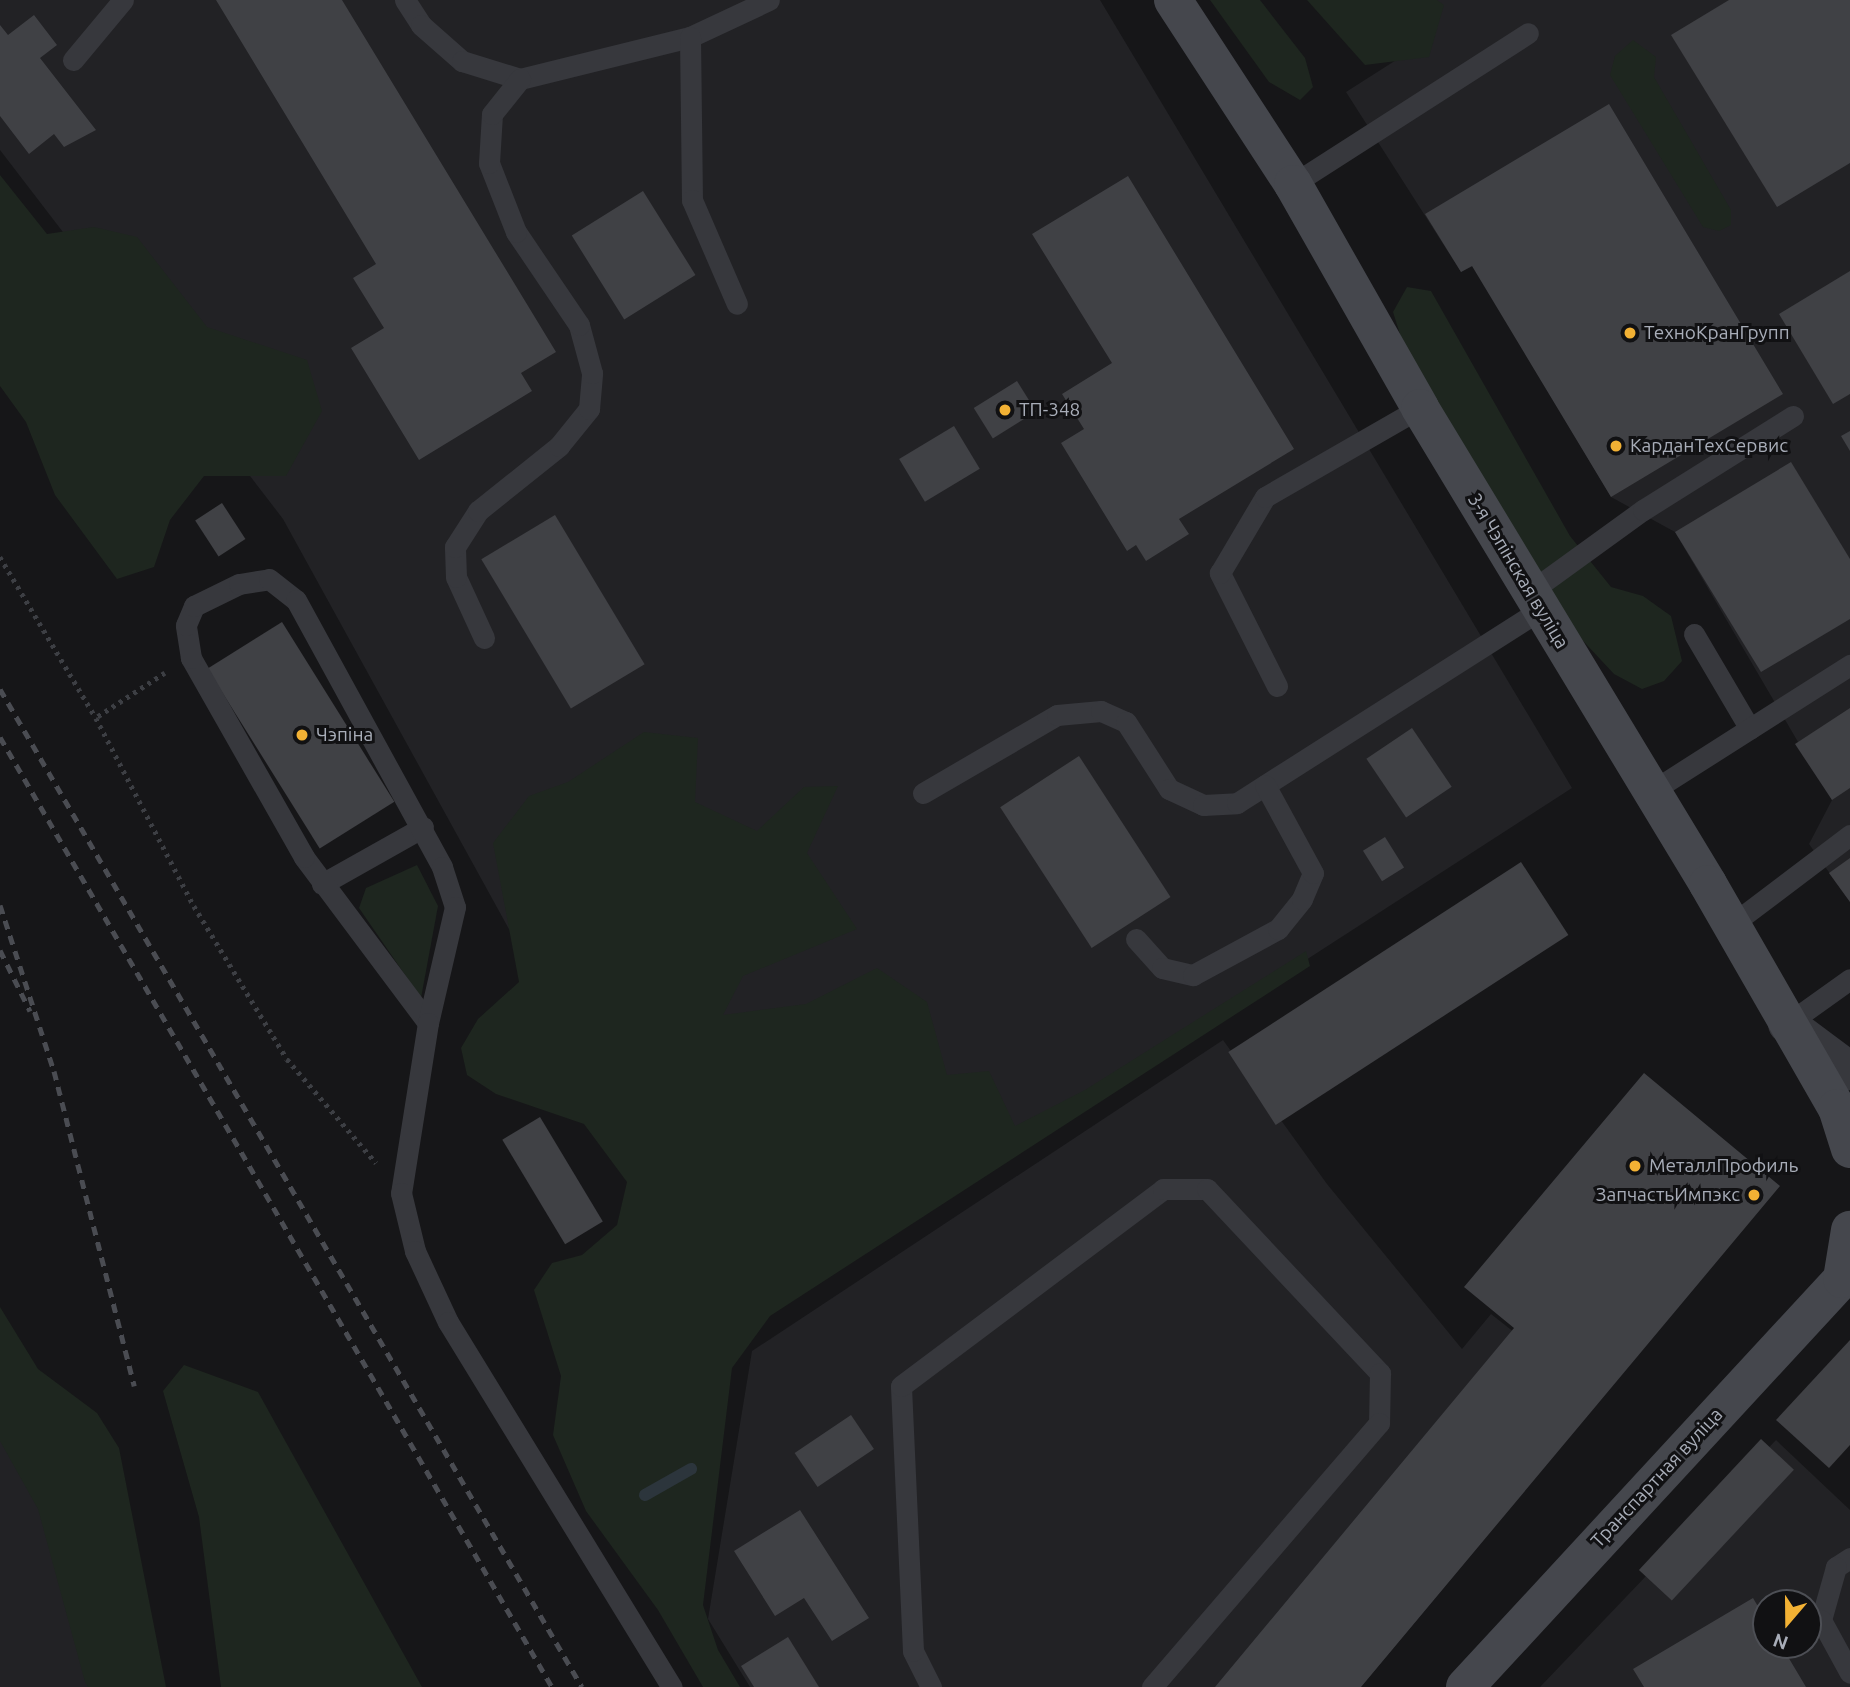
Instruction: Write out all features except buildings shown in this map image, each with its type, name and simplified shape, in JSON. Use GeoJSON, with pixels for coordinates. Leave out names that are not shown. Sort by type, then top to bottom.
{"type":"FeatureCollection","features":[{"type":"Feature","properties":{"kind":"main road","name":"3-я Чэпінская вуліца"},"geometry":{"type":"LineString","coordinates":[[1173,0],[1293,184],[1420,408],[1731,925],[1837,1108],[1850,1149]]}},
{"type":"Feature","properties":{"kind":"main road"},"geometry":{"type":"LineString","coordinates":[[1846,1275],[1850,1230]]}},
{"type":"Feature","properties":{"kind":"main road","name":"Транспартная вуліца"},"geometry":{"type":"LineString","coordinates":[[1465,1687],[1846,1275]]}},
{"type":"Feature","properties":{"kind":"street"},"geometry":{"type":"LineString","coordinates":[[1787,1024],[1850,1071]]}},
{"type":"Feature","properties":{"kind":"lane"},"geometry":{"type":"LineString","coordinates":[[74,60],[123,0]]}},
{"type":"Feature","properties":{"kind":"lane"},"geometry":{"type":"LineString","coordinates":[[405,0],[421,25],[462,61],[520,79],[690,37],[769,0]]}},
{"type":"Feature","properties":{"kind":"lane"},"geometry":{"type":"LineString","coordinates":[[1293,184],[1528,33]]}},
{"type":"Feature","properties":{"kind":"lane"},"geometry":{"type":"LineString","coordinates":[[690,37],[692,200],[737,304]]}},
{"type":"Feature","properties":{"kind":"lane"},"geometry":{"type":"LineString","coordinates":[[484,638],[456,577],[455,547],[478,511],[559,446],[589,410],[592,373],[579,325],[516,232],[489,163],[492,114],[520,79]]}},
{"type":"Feature","properties":{"kind":"lane"},"geometry":{"type":"LineString","coordinates":[[1277,686],[1220,573],[1265,497],[1420,408]]}},
{"type":"Feature","properties":{"kind":"lane"},"geometry":{"type":"LineString","coordinates":[[923,793],[1057,715],[1101,711],[1126,722],[1169,789],[1203,805],[1237,803],[1536,600],[1643,510],[1793,416]]}},
{"type":"Feature","properties":{"kind":"lane"},"geometry":{"type":"LineString","coordinates":[[428,1023],[322,884],[191,658],[186,625],[194,606],[239,584],[268,579],[296,600],[423,827],[455,907],[428,1023],[401,1194],[415,1251],[448,1322],[672,1687]]}},
{"type":"Feature","properties":{"kind":"lane"},"geometry":{"type":"LineString","coordinates":[[1694,634],[1750,729]]}},
{"type":"Feature","properties":{"kind":"lane"},"geometry":{"type":"LineString","coordinates":[[1652,792],[1850,665]]}},
{"type":"Feature","properties":{"kind":"lane"},"geometry":{"type":"LineString","coordinates":[[1136,939],[1162,968],[1193,975],[1278,929],[1302,899],[1312,873],[1265,785]]}},
{"type":"Feature","properties":{"kind":"lane"},"geometry":{"type":"LineString","coordinates":[[322,884],[423,827]]}},
{"type":"Feature","properties":{"kind":"lane"},"geometry":{"type":"LineString","coordinates":[[1731,925],[1850,835]]}},
{"type":"Feature","properties":{"kind":"lane"},"geometry":{"type":"LineString","coordinates":[[1787,1024],[1850,979]]}},
{"type":"Feature","properties":{"kind":"lane"},"geometry":{"type":"LineString","coordinates":[[931,1687],[913,1651],[901,1386],[1163,1189],[1207,1189],[1380,1373],[1379,1423],[1152,1687]]}},
{"type":"Feature","properties":{"kind":"lane"},"geometry":{"type":"LineString","coordinates":[[1850,1558],[1836,1567],[1821,1619],[1850,1673]]}},
{"type":"Feature","properties":{"kind":"path"},"geometry":{"type":"LineString","coordinates":[[0,557],[96,718],[194,905],[287,1059],[401,1194]]}},
{"type":"Feature","properties":{"kind":"path"},"geometry":{"type":"LineString","coordinates":[[96,718],[159,676]]}},
{"type":"Feature","properties":{"kind":"shaded area"},"geometry":{"type":"Polygon","coordinates":[[[0,0],[1100,0],[1572,788],[731,1332],[283,519],[0,150],[0,0]]]}},
{"type":"Feature","properties":{"kind":"shaded area"},"geometry":{"type":"Polygon","coordinates":[[[1210,0],[1260,0],[1305,58],[1313,87],[1300,100],[1269,82],[1210,0]]]}},
{"type":"Feature","properties":{"kind":"shaded area"},"geometry":{"type":"Polygon","coordinates":[[[1307,0],[1437,0],[1444,5],[1429,57],[1365,65],[1307,0]]]}},
{"type":"Feature","properties":{"kind":"shaded area"},"geometry":{"type":"Polygon","coordinates":[[[1361,0],[1850,0],[1850,902],[1809,844],[1832,800],[1675,532],[1611,497],[1473,266],[1461,272],[1346,92],[1404,55],[1361,0]]]}},
{"type":"Feature","properties":{"kind":"shaded area"},"geometry":{"type":"Polygon","coordinates":[[[1633,40],[1656,57],[1654,77],[1731,210],[1731,225],[1719,231],[1703,227],[1610,75],[1615,56],[1633,40]]]}},
{"type":"Feature","properties":{"kind":"shaded area"},"geometry":{"type":"Polygon","coordinates":[[[0,175],[47,234],[94,227],[137,237],[207,327],[307,360],[322,411],[286,476],[204,476],[170,520],[154,567],[117,579],[55,495],[26,422],[0,386],[0,175]]]}},
{"type":"Feature","properties":{"kind":"shaded area"},"geometry":{"type":"Polygon","coordinates":[[[1407,287],[1431,291],[1570,536],[1611,587],[1643,596],[1671,616],[1682,661],[1664,681],[1642,689],[1614,674],[1572,629],[1405,350],[1393,312],[1407,287]]]}},
{"type":"Feature","properties":{"kind":"shaded area"},"geometry":{"type":"Polygon","coordinates":[[[644,732],[698,738],[695,802],[757,831],[804,787],[838,786],[807,853],[857,929],[743,976],[723,1015],[806,1004],[877,968],[927,1002],[947,1075],[989,1071],[1015,1126],[1085,1090],[1306,951],[1310,966],[770,1316],[732,1368],[703,1605],[718,1650],[740,1687],[703,1687],[658,1610],[586,1511],[553,1435],[561,1376],[534,1290],[552,1263],[582,1255],[617,1225],[627,1182],[584,1124],[496,1094],[467,1075],[461,1048],[478,1019],[519,982],[493,843],[529,796],[568,782],[644,732]]]}},
{"type":"Feature","properties":{"kind":"shaded area"},"geometry":{"type":"Polygon","coordinates":[[[417,865],[438,906],[421,998],[359,908],[366,888],[417,865]]]}},
{"type":"Feature","properties":{"kind":"shaded area"},"geometry":{"type":"Polygon","coordinates":[[[1223,1040],[1327,1184],[1462,1349],[1491,1314],[1600,1400],[1361,1687],[750,1687],[708,1619],[752,1351],[1223,1040]]]}},
{"type":"Feature","properties":{"kind":"shaded area"},"geometry":{"type":"Polygon","coordinates":[[[0,1307],[38,1369],[97,1413],[119,1448],[166,1687],[88,1687],[85,1682],[38,1509],[0,1441],[0,1307]]]}},
{"type":"Feature","properties":{"kind":"shaded area"},"geometry":{"type":"Polygon","coordinates":[[[184,1365],[258,1392],[422,1687],[221,1687],[199,1517],[163,1391],[184,1365]]]}},
{"type":"Feature","properties":{"kind":"shaded area"},"geometry":{"type":"Polygon","coordinates":[[[0,1397],[115,1687],[0,1687],[0,1397]]]}},
{"type":"Feature","properties":{"kind":"shaded area"},"geometry":{"type":"Polygon","coordinates":[[[1776,1440],[1850,1510],[1850,1687],[1540,1687],[1776,1440]]]}},
{"type":"Feature","properties":{"kind":"waterway"},"geometry":{"type":"LineString","coordinates":[[645,1495],[691,1469]]}},
{"type":"Feature","properties":{"kind":"railway"},"geometry":{"type":"LineString","coordinates":[[0,689],[582,1687]]}},
{"type":"Feature","properties":{"kind":"railway"},"geometry":{"type":"LineString","coordinates":[[0,737],[552,1687]]}},
{"type":"Feature","properties":{"kind":"railway"},"geometry":{"type":"LineString","coordinates":[[0,905],[54,1071],[134,1386]]}},
{"type":"Feature","properties":{"kind":"railway"},"geometry":{"type":"LineString","coordinates":[[0,950],[30,1011]]}},
{"type":"Feature","properties":{"kind":"place","name":"ТехноКранГрупп"},"geometry":{"type":"Point","coordinates":[1630,333]}},
{"type":"Feature","properties":{"kind":"place","name":"ТП-348"},"geometry":{"type":"Point","coordinates":[1005,410]}},
{"type":"Feature","properties":{"kind":"place","name":"КарданТехСервис"},"geometry":{"type":"Point","coordinates":[1616,446]}},
{"type":"Feature","properties":{"kind":"place","name":"Чэпіна"},"geometry":{"type":"Point","coordinates":[302,735]}},
{"type":"Feature","properties":{"kind":"place","name":"МеталлПрофиль"},"geometry":{"type":"Point","coordinates":[1635,1166]}},
{"type":"Feature","properties":{"kind":"place","name":"ЗапчастьИмпэкс"},"geometry":{"type":"Point","coordinates":[1754,1195]}}]}
